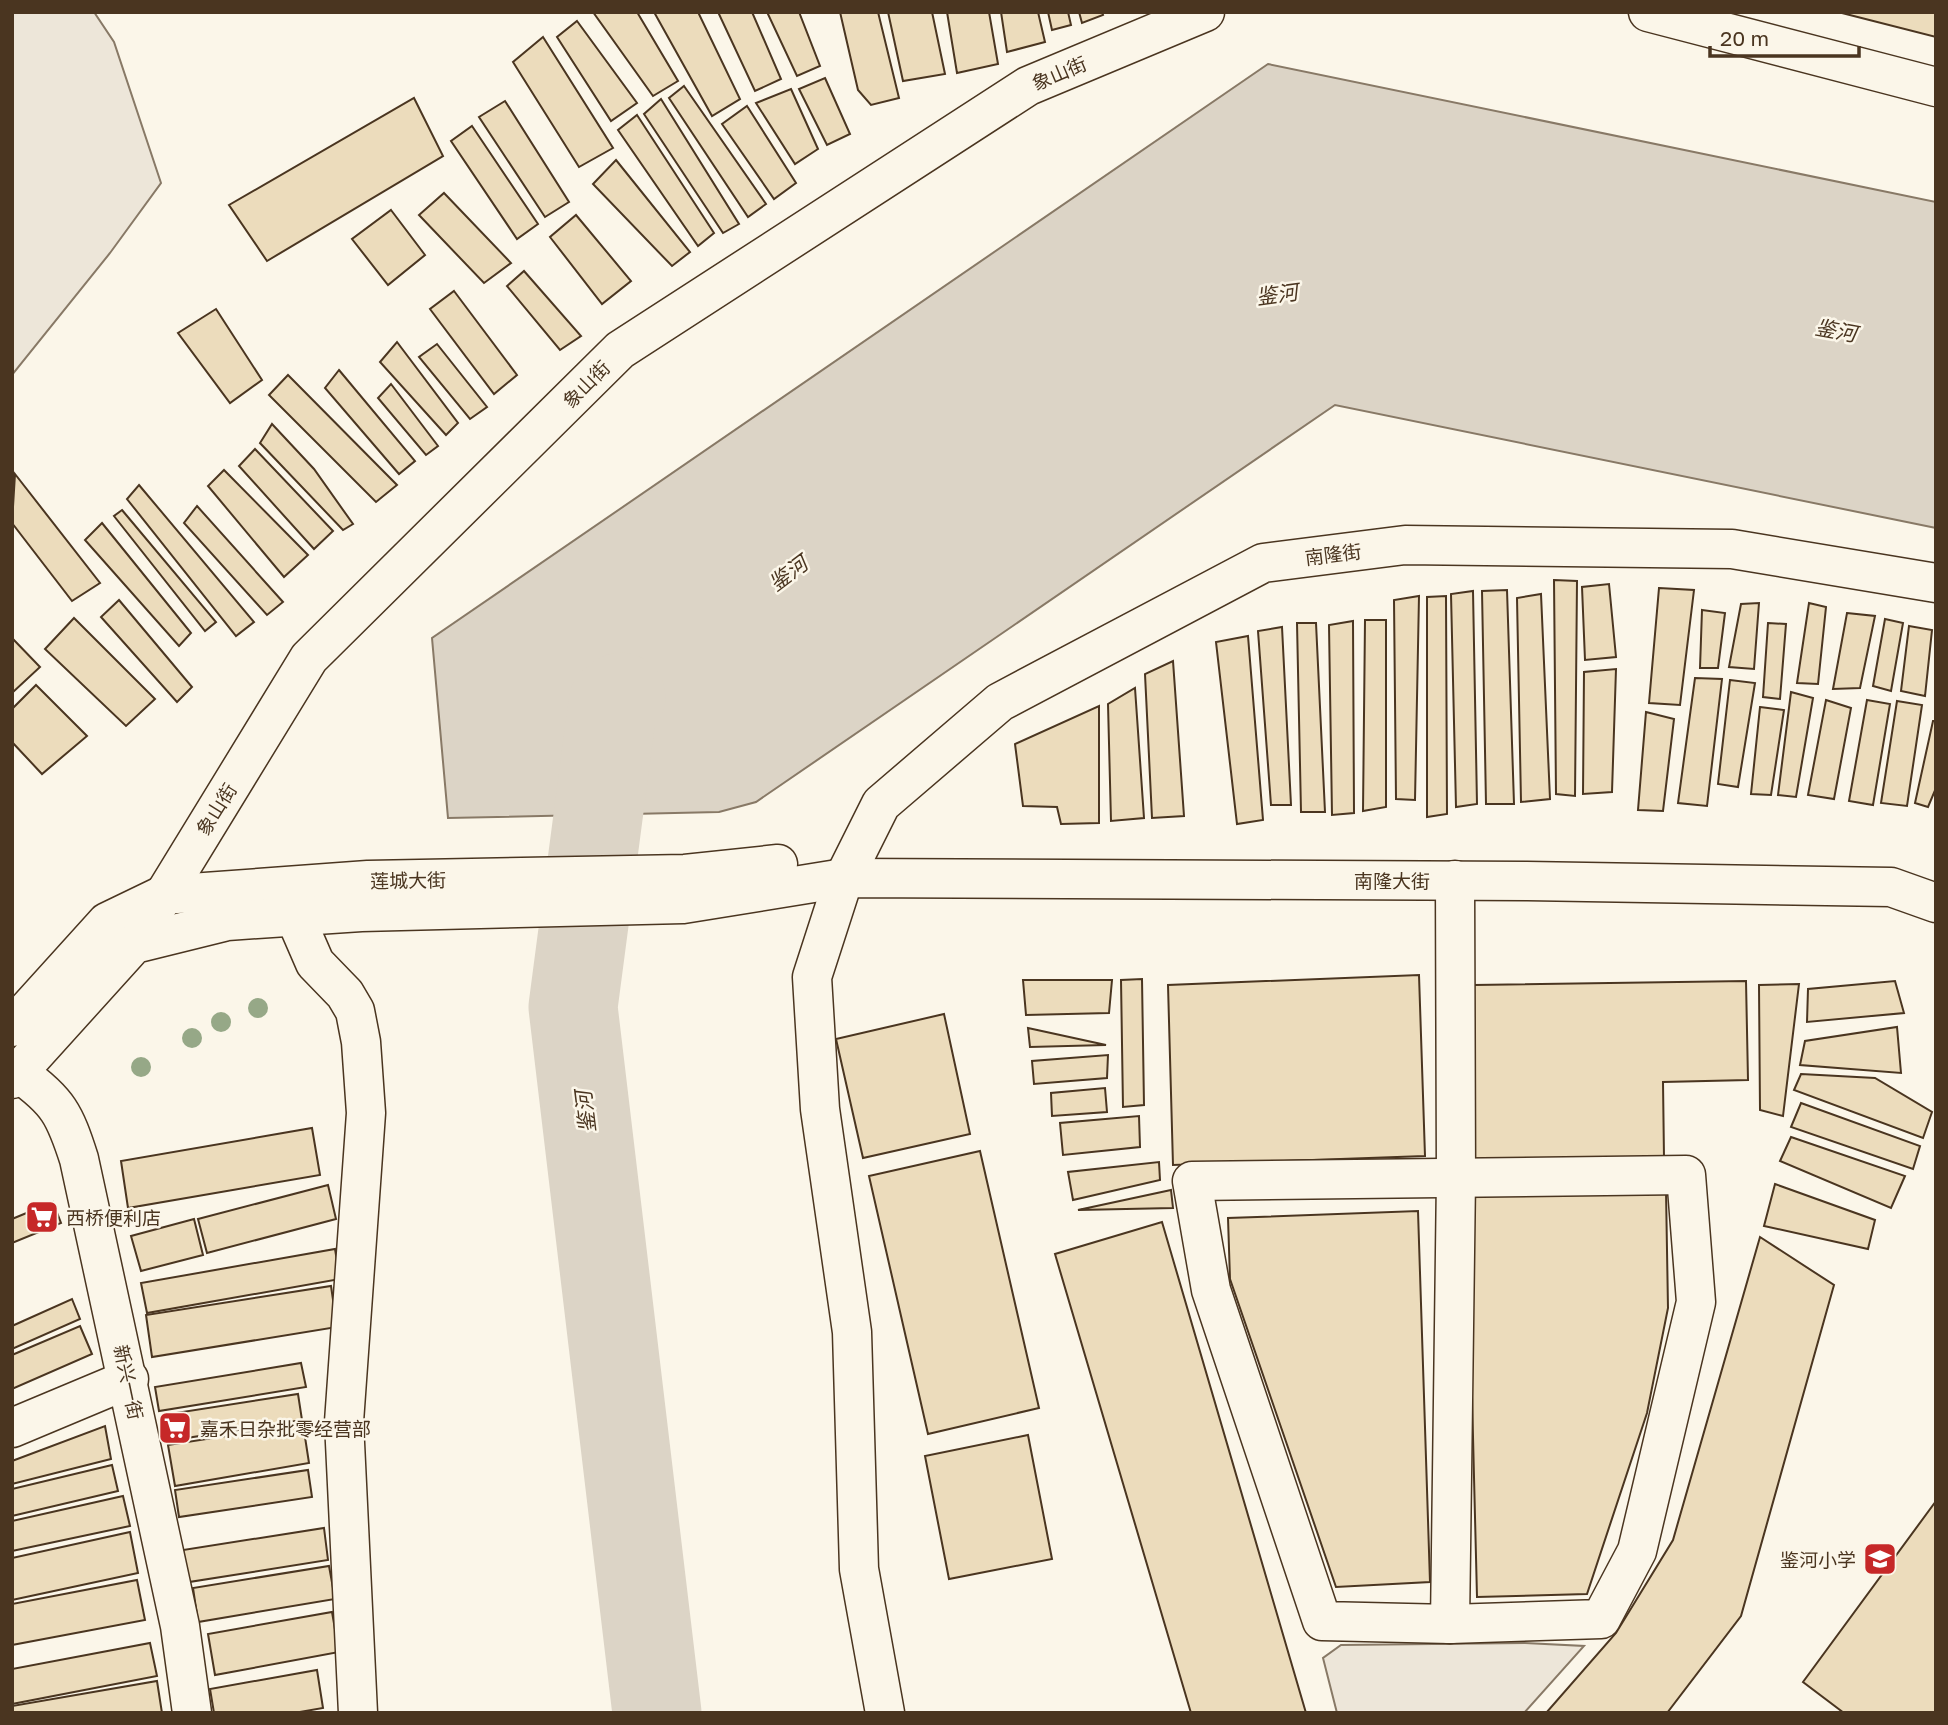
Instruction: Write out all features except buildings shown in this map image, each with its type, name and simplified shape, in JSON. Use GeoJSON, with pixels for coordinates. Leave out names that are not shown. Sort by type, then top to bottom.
{"type":"FeatureCollection","features":[{"type":"Feature","properties":{"kind":"street","name":"象山街"},"geometry":{"type":"LineString","coordinates":[[134,944],[309,658],[620,350],[1028,86],[1205,12]]}},
{"type":"Feature","properties":{"kind":"street"},"geometry":{"type":"LineString","coordinates":[[1648,12],[1936,87]]}},
{"type":"Feature","properties":{"kind":"street","name":"南隆街"},"geometry":{"type":"LineString","coordinates":[[885,1713],[859,1569],[852,1332],[820,1109],[812,977],[850,866],[881,804],[1000,702],[1263,563],[1405,545],[1732,549],[1936,583]]}},
{"type":"Feature","properties":{"kind":"street","name":"莲城大街"},"geometry":{"type":"LineString","coordinates":[[12,1027],[107,922],[163,895],[365,896],[684,889],[850,866]]}},
{"type":"Feature","properties":{"kind":"street","name":"南隆大街"},"geometry":{"type":"LineString","coordinates":[[850,866],[1891,887],[1936,904]]}},
{"type":"Feature","properties":{"kind":"street"},"geometry":{"type":"LineString","coordinates":[[1450,1623],[1456,1178],[1455,880]]}},
{"type":"Feature","properties":{"kind":"street","name":"莲城大街"},"geometry":{"type":"LineString","coordinates":[[134,944],[228,921],[295,917],[365,896]]}},
{"type":"Feature","properties":{"kind":"street"},"geometry":{"type":"LineString","coordinates":[[295,917],[315,963],[345,994],[355,1011],[361,1042],[366,1113],[344,1422],[358,1713]]}},
{"type":"Feature","properties":{"kind":"street"},"geometry":{"type":"LineString","coordinates":[[16,1077],[134,944]]}},
{"type":"Feature","properties":{"kind":"street","name":"新兴一街"},"geometry":{"type":"LineString","coordinates":[[16,1077],[47,1094],[67,1121],[79,1159],[129,1379],[180,1626],[192,1713]]}},
{"type":"Feature","properties":{"kind":"street"},"geometry":{"type":"LineString","coordinates":[[1686,1175],[1696,1302],[1637,1551],[1601,1619],[1450,1623],[1322,1621],[1210,1290],[1192,1181],[1456,1178],[1686,1175]]}},
{"type":"Feature","properties":{"kind":"street"},"geometry":{"type":"LineString","coordinates":[[12,1428],[129,1379]]}},
{"type":"Feature","properties":{"kind":"shaded area"},"geometry":{"type":"Polygon","coordinates":[[[12,12],[94,12],[114,42],[161,183],[110,253],[12,375],[12,12]]]}},
{"type":"Feature","properties":{"kind":"shaded area"},"geometry":{"type":"Polygon","coordinates":[[[1525,1643],[1584,1646],[1524,1713],[1337,1713],[1323,1658],[1341,1645],[1525,1643]]]}},
{"type":"Feature","properties":{"kind":"water"},"geometry":{"type":"Polygon","coordinates":[[[1268,64],[1936,202],[1936,528],[1335,405],[756,802],[719,812],[448,818],[432,638],[1268,64]]]}},
{"type":"Feature","properties":{"kind":"waterway","name":"鉴河"},"geometry":{"type":"LineString","coordinates":[[621,697],[613,703],[573,1007],[657,1713]]}},
{"type":"Feature","properties":{"kind":"place","name":"西桥便利店"},"geometry":{"type":"Point","coordinates":[42,1217]}},
{"type":"Feature","properties":{"kind":"place","name":"嘉禾日杂批零经营部"},"geometry":{"type":"Point","coordinates":[175,1428]}},
{"type":"Feature","properties":{"kind":"place","name":"鉴河小学"},"geometry":{"type":"Point","coordinates":[1880,1559]}}]}
